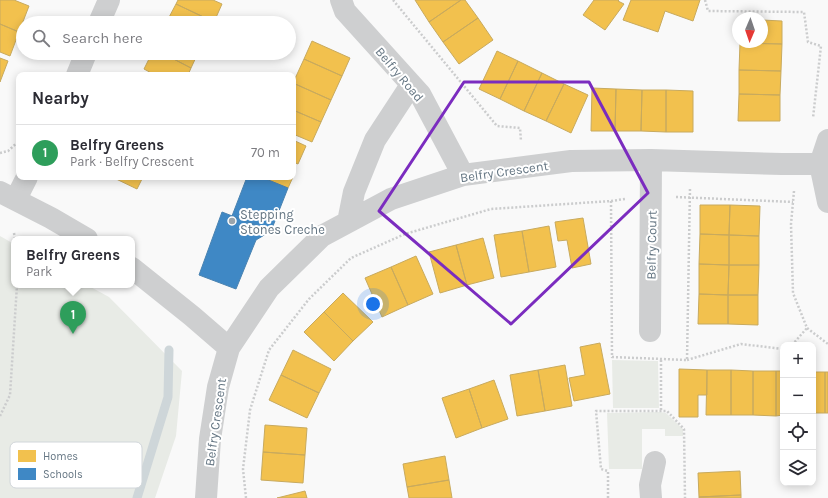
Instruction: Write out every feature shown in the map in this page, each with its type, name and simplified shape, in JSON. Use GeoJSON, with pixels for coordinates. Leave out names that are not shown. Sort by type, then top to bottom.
{"type":"FeatureCollection","features":[{"type":"Feature","properties":{"kind":"street"},"geometry":{"type":"LineString","coordinates":[[102,16],[109,0]]}},
{"type":"Feature","properties":{"kind":"street","name":"Belfry Road"},"geometry":{"type":"LineString","coordinates":[[341,0],[345,11],[420,94],[463,175]]}},
{"type":"Feature","properties":{"kind":"street"},"geometry":{"type":"LineString","coordinates":[[78,72],[83,60]]}},
{"type":"Feature","properties":{"kind":"street"},"geometry":{"type":"LineString","coordinates":[[348,222],[354,192],[376,140],[411,85]]}},
{"type":"Feature","properties":{"kind":"street"},"geometry":{"type":"LineString","coordinates":[[828,140],[820,164],[828,202]]}},
{"type":"Feature","properties":{"kind":"street","name":"Belfry Crescent"},"geometry":{"type":"LineString","coordinates":[[206,498],[210,439],[218,387],[229,348],[269,288],[322,236],[391,199],[463,175],[571,161],[651,160],[820,164]]}},
{"type":"Feature","properties":{"kind":"street","name":"Belfry Court"},"geometry":{"type":"LineString","coordinates":[[650,331],[651,160]]}},
{"type":"Feature","properties":{"kind":"street"},"geometry":{"type":"LineString","coordinates":[[24,180],[8,196],[82,236]]}},
{"type":"Feature","properties":{"kind":"street"},"geometry":{"type":"LineString","coordinates":[[135,270],[229,348]]}},
{"type":"Feature","properties":{"kind":"street"},"geometry":{"type":"LineString","coordinates":[[651,498],[650,485],[655,462]]}},
{"type":"Feature","properties":{"kind":"path"},"geometry":{"type":"LineString","coordinates":[[393,0],[497,126],[520,128],[522,145]]}},
{"type":"Feature","properties":{"kind":"path"},"geometry":{"type":"LineString","coordinates":[[705,0],[708,11],[804,12],[808,42],[822,46],[812,123]]}},
{"type":"Feature","properties":{"kind":"path"},"geometry":{"type":"LineString","coordinates":[[0,153],[8,151],[16,144]]}},
{"type":"Feature","properties":{"kind":"path"},"geometry":{"type":"LineString","coordinates":[[687,360],[690,183]]}},
{"type":"Feature","properties":{"kind":"path"},"geometry":{"type":"LineString","coordinates":[[795,189],[791,224],[793,293],[808,328],[828,344]]}},
{"type":"Feature","properties":{"kind":"path"},"geometry":{"type":"LineString","coordinates":[[669,197],[793,202]]}},
{"type":"Feature","properties":{"kind":"path"},"geometry":{"type":"LineString","coordinates":[[246,498],[243,469],[250,410],[269,350],[309,299],[351,258],[405,234],[491,209],[629,199]]}},
{"type":"Feature","properties":{"kind":"path"},"geometry":{"type":"LineString","coordinates":[[611,201],[612,357],[687,360],[741,344],[780,349]]}},
{"type":"Feature","properties":{"kind":"path"},"geometry":{"type":"LineString","coordinates":[[14,232],[15,236]]}},
{"type":"Feature","properties":{"kind":"path"},"geometry":{"type":"LineString","coordinates":[[0,416],[10,395],[17,288]]}},
{"type":"Feature","properties":{"kind":"path"},"geometry":{"type":"LineString","coordinates":[[795,342],[808,328]]}},
{"type":"Feature","properties":{"kind":"path"},"geometry":{"type":"LineString","coordinates":[[661,410],[662,360]]}},
{"type":"Feature","properties":{"kind":"highlighted area"},"geometry":{"type":"Polygon","coordinates":[[[464,82],[589,82],[648,193],[511,324],[379,211],[464,82]]]}},
{"type":"Feature","properties":{"kind":"shaded area"},"geometry":{"type":"Polygon","coordinates":[[[0,236],[11,242],[11,288],[92,288],[109,297],[182,371],[176,436],[155,498],[0,498],[0,236]]]}},
{"type":"Feature","properties":{"kind":"shaded area"},"geometry":{"type":"Polygon","coordinates":[[[612,360],[658,361],[659,408],[613,408],[612,360]]]}},
{"type":"Feature","properties":{"kind":"shaded area"},"geometry":{"type":"Polygon","coordinates":[[[607,413],[666,413],[683,429],[683,436],[665,436],[665,429],[642,429],[642,469],[609,469],[607,413]]]}},
{"type":"Feature","properties":{"kind":"building: Homes"},"geometry":{"type":"Polygon","coordinates":[[[0,0],[14,0],[29,6],[25,16],[16,16],[16,31],[0,24],[0,0]]]}},
{"type":"Feature","properties":{"kind":"building: Homes"},"geometry":{"type":"Polygon","coordinates":[[[178,0],[213,0],[222,4],[217,16],[201,16],[176,4],[178,0]]]}},
{"type":"Feature","properties":{"kind":"building: Homes"},"geometry":{"type":"Polygon","coordinates":[[[415,0],[461,0],[429,22],[415,0]]]}},
{"type":"Feature","properties":{"kind":"building: Homes"},"geometry":{"type":"Polygon","coordinates":[[[461,0],[465,0],[478,18],[443,42],[429,22],[461,0]]]}},
{"type":"Feature","properties":{"kind":"building: Homes"},"geometry":{"type":"Polygon","coordinates":[[[594,0],[619,0],[618,1],[624,4],[605,30],[583,15],[594,0]]]}},
{"type":"Feature","properties":{"kind":"building: Homes"},"geometry":{"type":"Polygon","coordinates":[[[631,0],[700,0],[693,21],[665,11],[658,32],[623,20],[631,0]]]}},
{"type":"Feature","properties":{"kind":"building: Homes"},"geometry":{"type":"Polygon","coordinates":[[[176,4],[201,16],[170,16],[176,4]]]}},
{"type":"Feature","properties":{"kind":"building: Homes"},"geometry":{"type":"Polygon","coordinates":[[[478,18],[493,40],[459,64],[443,42],[478,18]]]}},
{"type":"Feature","properties":{"kind":"building: Homes"},"geometry":{"type":"Polygon","coordinates":[[[768,20],[782,21],[782,44],[768,44],[768,20]]]}},
{"type":"Feature","properties":{"kind":"building: Homes"},"geometry":{"type":"Polygon","coordinates":[[[0,24],[16,31],[16,40],[10,56],[0,52],[0,24]]]}},
{"type":"Feature","properties":{"kind":"building: Homes"},"geometry":{"type":"Polygon","coordinates":[[[312,41],[350,58],[342,76],[304,59],[312,41]]]}},
{"type":"Feature","properties":{"kind":"building: Homes"},"geometry":{"type":"Polygon","coordinates":[[[768,44],[782,44],[781,71],[739,70],[740,48],[768,48],[768,44]]]}},
{"type":"Feature","properties":{"kind":"building: Homes"},"geometry":{"type":"Polygon","coordinates":[[[497,51],[518,61],[500,99],[479,89],[497,51]]]}},
{"type":"Feature","properties":{"kind":"building: Homes"},"geometry":{"type":"Polygon","coordinates":[[[0,58],[8,61],[0,82],[0,58]]]}},
{"type":"Feature","properties":{"kind":"building: Homes"},"geometry":{"type":"Polygon","coordinates":[[[304,59],[342,76],[331,100],[296,84],[296,76],[304,59]]]}},
{"type":"Feature","properties":{"kind":"building: Homes"},"geometry":{"type":"Polygon","coordinates":[[[148,60],[176,60],[191,68],[189,72],[150,72],[144,69],[148,60]]]}},
{"type":"Feature","properties":{"kind":"building: Homes"},"geometry":{"type":"Polygon","coordinates":[[[176,60],[195,60],[191,68],[176,60]]]}},
{"type":"Feature","properties":{"kind":"building: Homes"},"geometry":{"type":"Polygon","coordinates":[[[518,61],[542,73],[524,111],[500,99],[518,61]]]}},
{"type":"Feature","properties":{"kind":"building: Homes"},"geometry":{"type":"Polygon","coordinates":[[[739,70],[781,71],[780,95],[739,94],[739,70]]]}},
{"type":"Feature","properties":{"kind":"building: Homes"},"geometry":{"type":"Polygon","coordinates":[[[542,73],[564,84],[546,121],[524,111],[542,73]]]}},
{"type":"Feature","properties":{"kind":"building: Homes"},"geometry":{"type":"Polygon","coordinates":[[[296,84],[331,100],[321,122],[296,111],[296,84]]]}},
{"type":"Feature","properties":{"kind":"building: Homes"},"geometry":{"type":"Polygon","coordinates":[[[564,84],[588,95],[571,133],[546,121],[564,84]]]}},
{"type":"Feature","properties":{"kind":"building: Homes"},"geometry":{"type":"Polygon","coordinates":[[[592,88],[616,89],[615,131],[591,131],[592,88]]]}},
{"type":"Feature","properties":{"kind":"building: Homes"},"geometry":{"type":"Polygon","coordinates":[[[616,89],[642,90],[641,131],[615,131],[616,89]]]}},
{"type":"Feature","properties":{"kind":"building: Homes"},"geometry":{"type":"Polygon","coordinates":[[[642,90],[666,90],[666,132],[641,131],[642,90]]]}},
{"type":"Feature","properties":{"kind":"building: Homes"},"geometry":{"type":"Polygon","coordinates":[[[666,90],[693,91],[693,132],[666,132],[666,90]]]}},
{"type":"Feature","properties":{"kind":"building: Homes"},"geometry":{"type":"Polygon","coordinates":[[[739,94],[780,95],[780,121],[738,121],[739,94]]]}},
{"type":"Feature","properties":{"kind":"building: Homes"},"geometry":{"type":"Polygon","coordinates":[[[296,111],[321,122],[312,142],[296,135],[296,111]]]}},
{"type":"Feature","properties":{"kind":"building: Homes"},"geometry":{"type":"Polygon","coordinates":[[[296,141],[306,146],[298,164],[296,163],[296,141]]]}},
{"type":"Feature","properties":{"kind":"building: Homes"},"geometry":{"type":"Polygon","coordinates":[[[118,180],[142,180],[137,189],[118,180]]]}},
{"type":"Feature","properties":{"kind":"building: Homes"},"geometry":{"type":"Polygon","coordinates":[[[268,180],[292,180],[288,188],[268,180]]]}},
{"type":"Feature","properties":{"kind":"building: Homes"},"geometry":{"type":"Polygon","coordinates":[[[700,205],[730,205],[729,235],[700,234],[700,205]]]}},
{"type":"Feature","properties":{"kind":"building: Homes"},"geometry":{"type":"Polygon","coordinates":[[[730,205],[760,206],[759,236],[729,235],[730,205]]]}},
{"type":"Feature","properties":{"kind":"building: Homes"},"geometry":{"type":"Polygon","coordinates":[[[583,218],[591,264],[572,268],[567,240],[558,241],[555,222],[583,218]]]}},
{"type":"Feature","properties":{"kind":"building: Homes"},"geometry":{"type":"Polygon","coordinates":[[[549,226],[556,267],[529,272],[522,231],[549,226]]]}},
{"type":"Feature","properties":{"kind":"building: Homes"},"geometry":{"type":"Polygon","coordinates":[[[522,231],[529,272],[501,277],[494,235],[522,231]]]}},
{"type":"Feature","properties":{"kind":"building: Homes"},"geometry":{"type":"Polygon","coordinates":[[[700,234],[729,235],[729,265],[699,264],[700,234]]]}},
{"type":"Feature","properties":{"kind":"building: Homes"},"geometry":{"type":"Polygon","coordinates":[[[729,235],[759,236],[759,265],[729,265],[729,235]]]}},
{"type":"Feature","properties":{"kind":"building: Homes"},"geometry":{"type":"Polygon","coordinates":[[[483,238],[494,278],[467,285],[456,245],[483,238]]]}},
{"type":"Feature","properties":{"kind":"building: Homes"},"geometry":{"type":"Polygon","coordinates":[[[456,245],[467,285],[440,293],[429,252],[456,245]]]}},
{"type":"Feature","properties":{"kind":"building: Homes"},"geometry":{"type":"Polygon","coordinates":[[[416,256],[433,294],[408,305],[391,267],[416,256]]]}},
{"type":"Feature","properties":{"kind":"building: Homes"},"geometry":{"type":"Polygon","coordinates":[[[699,264],[729,265],[728,295],[699,294],[699,264]]]}},
{"type":"Feature","properties":{"kind":"building: Homes"},"geometry":{"type":"Polygon","coordinates":[[[729,265],[759,265],[758,295],[728,295],[729,265]]]}},
{"type":"Feature","properties":{"kind":"building: Homes"},"geometry":{"type":"Polygon","coordinates":[[[391,267],[408,305],[382,317],[365,278],[391,267]]]}},
{"type":"Feature","properties":{"kind":"building: Homes"},"geometry":{"type":"Polygon","coordinates":[[[343,293],[373,322],[353,341],[324,312],[343,293]]]}},
{"type":"Feature","properties":{"kind":"building: Homes"},"geometry":{"type":"Polygon","coordinates":[[[699,294],[728,295],[728,324],[698,324],[699,294]]]}},
{"type":"Feature","properties":{"kind":"building: Homes"},"geometry":{"type":"Polygon","coordinates":[[[728,295],[758,295],[758,325],[728,324],[728,295]]]}},
{"type":"Feature","properties":{"kind":"building: Homes"},"geometry":{"type":"Polygon","coordinates":[[[324,312],[353,341],[334,361],[304,332],[324,312]]]}},
{"type":"Feature","properties":{"kind":"building: Homes"},"geometry":{"type":"Polygon","coordinates":[[[600,343],[610,394],[574,401],[569,378],[585,375],[580,347],[600,343]]]}},
{"type":"Feature","properties":{"kind":"building: Homes"},"geometry":{"type":"Polygon","coordinates":[[[293,350],[331,369],[319,393],[281,375],[293,350]]]}},
{"type":"Feature","properties":{"kind":"building: Homes"},"geometry":{"type":"Polygon","coordinates":[[[565,365],[572,406],[545,411],[538,370],[565,365]]]}},
{"type":"Feature","properties":{"kind":"building: Homes"},"geometry":{"type":"Polygon","coordinates":[[[679,369],[707,370],[707,395],[698,395],[698,417],[679,417],[679,369]]]}},
{"type":"Feature","properties":{"kind":"building: Homes"},"geometry":{"type":"Polygon","coordinates":[[[538,370],[545,411],[517,416],[510,375],[538,370]]]}},
{"type":"Feature","properties":{"kind":"building: Homes"},"geometry":{"type":"Polygon","coordinates":[[[707,370],[731,370],[731,415],[706,415],[707,370]]]}},
{"type":"Feature","properties":{"kind":"building: Homes"},"geometry":{"type":"Polygon","coordinates":[[[731,370],[753,371],[753,415],[731,415],[731,370]]]}},
{"type":"Feature","properties":{"kind":"building: Homes"},"geometry":{"type":"Polygon","coordinates":[[[753,371],[776,371],[776,416],[753,415],[753,371]]]}},
{"type":"Feature","properties":{"kind":"building: Homes"},"geometry":{"type":"Polygon","coordinates":[[[776,371],[780,371],[780,415],[776,416],[776,371]]]}},
{"type":"Feature","properties":{"kind":"building: Homes"},"geometry":{"type":"Polygon","coordinates":[[[816,372],[825,372],[825,413],[816,413],[816,372]]]}},
{"type":"Feature","properties":{"kind":"building: Homes"},"geometry":{"type":"Polygon","coordinates":[[[825,372],[828,372],[828,413],[825,413],[825,372]]]}},
{"type":"Feature","properties":{"kind":"building: Homes"},"geometry":{"type":"Polygon","coordinates":[[[281,375],[319,393],[307,418],[269,400],[281,375]]]}},
{"type":"Feature","properties":{"kind":"building: Homes"},"geometry":{"type":"Polygon","coordinates":[[[494,380],[508,419],[482,428],[469,389],[494,380]]]}},
{"type":"Feature","properties":{"kind":"building: Homes"},"geometry":{"type":"Polygon","coordinates":[[[469,389],[482,428],[456,438],[442,398],[469,389]]]}},
{"type":"Feature","properties":{"kind":"building: Homes"},"geometry":{"type":"Polygon","coordinates":[[[265,425],[307,428],[305,455],[263,452],[265,425]]]}},
{"type":"Feature","properties":{"kind":"building: Homes"},"geometry":{"type":"Polygon","coordinates":[[[263,452],[305,455],[303,483],[261,480],[263,452]]]}},
{"type":"Feature","properties":{"kind":"building: Homes"},"geometry":{"type":"Polygon","coordinates":[[[445,456],[449,480],[407,487],[403,464],[445,456]]]}},
{"type":"Feature","properties":{"kind":"building: Homes"},"geometry":{"type":"Polygon","coordinates":[[[740,471],[741,495],[699,497],[698,473],[740,471]]]}},
{"type":"Feature","properties":{"kind":"building: Homes"},"geometry":{"type":"Polygon","coordinates":[[[449,480],[452,498],[409,498],[407,487],[449,480]]]}},
{"type":"Feature","properties":{"kind":"building: Homes"},"geometry":{"type":"Polygon","coordinates":[[[305,491],[307,498],[277,498],[305,491]]]}},
{"type":"Feature","properties":{"kind":"building: Homes"},"geometry":{"type":"Polygon","coordinates":[[[741,495],[741,498],[699,498],[699,497],[741,495]]]}},
{"type":"Feature","properties":{"kind":"building: Schools"},"geometry":{"type":"Polygon","coordinates":[[[246,180],[268,180],[288,188],[271,231],[232,216],[246,180]]]}},
{"type":"Feature","properties":{"kind":"building: Schools"},"geometry":{"type":"Polygon","coordinates":[[[222,212],[271,231],[256,240],[236,289],[199,275],[222,212]]]}},
{"type":"Feature","properties":{"kind":"waterway"},"geometry":{"type":"LineString","coordinates":[[142,482],[168,397],[169,350]]}},
{"type":"Feature","properties":{"kind":"waterway"},"geometry":{"type":"LineString","coordinates":[[137,498],[140,488]]}},
{"type":"Feature","properties":{"kind":"place","name":"Stepping Stones Creche"},"geometry":{"type":"Point","coordinates":[232,221]}},
{"type":"Feature","properties":{"kind":"place","name":"Belfry Greens"},"geometry":{"type":"Point","coordinates":[73,334]}}]}
